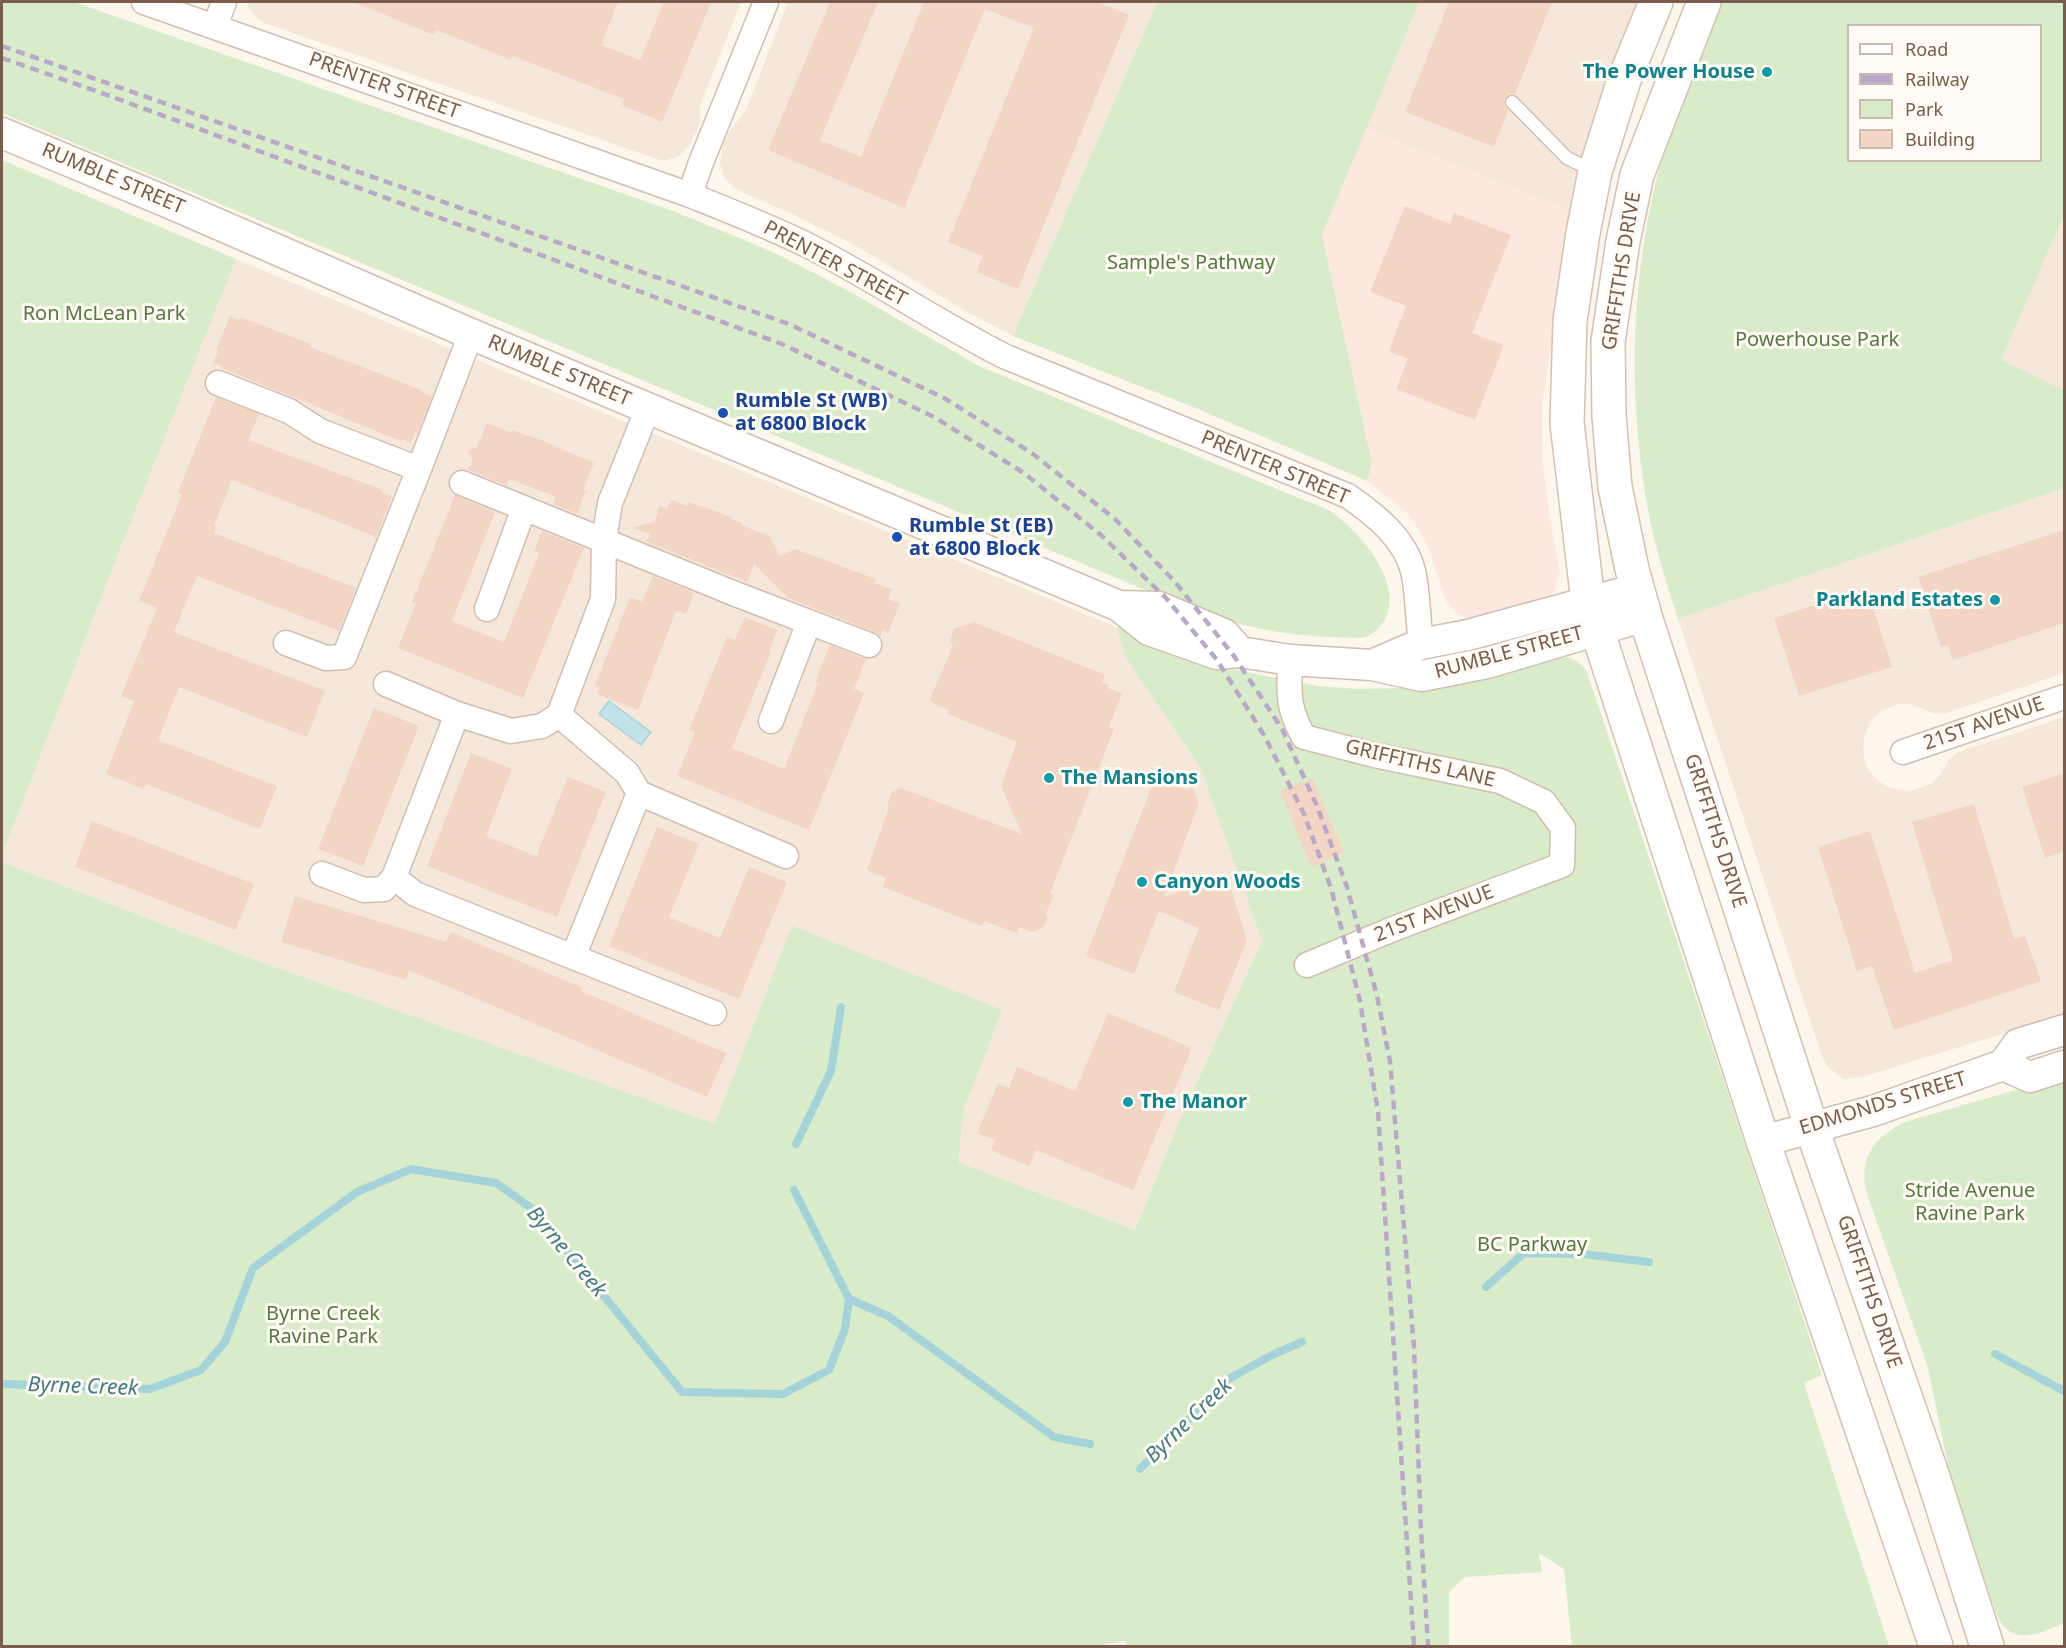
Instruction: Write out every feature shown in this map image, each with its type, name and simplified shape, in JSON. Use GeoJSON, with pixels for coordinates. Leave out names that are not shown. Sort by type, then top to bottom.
{"type":"FeatureCollection","features":[{"type":"Feature","properties":{"kind":"main road","name":"GRIFFITHS DRIVE"},"geometry":{"type":"LineString","coordinates":[[1656,2],[1624,80],[1595,172],[1583,232],[1570,321],[1567,423],[1593,616],[1763,1141],[1936,1647]]}},
{"type":"Feature","properties":{"kind":"main road","name":"GRIFFITHS DRIVE"},"geometry":{"type":"LineString","coordinates":[[1704,2],[1637,175],[1623,241],[1608,342],[1609,416],[1615,487],[1641,602],[1811,1126],[1931,1471],[1987,1647]]}},
{"type":"Feature","properties":{"kind":"street","name":"PRENTER STREET"},"geometry":{"type":"LineString","coordinates":[[144,2],[690,195],[808,246],[961,334],[1006,357],[1348,496],[1372,512],[1391,531],[1405,552],[1413,570],[1421,644]]}},
{"type":"Feature","properties":{"kind":"street"},"geometry":{"type":"LineString","coordinates":[[215,26],[224,2]]}},
{"type":"Feature","properties":{"kind":"street"},"geometry":{"type":"LineString","coordinates":[[690,195],[766,2]]}},
{"type":"Feature","properties":{"kind":"street","name":"RUMBLE STREET"},"geometry":{"type":"LineString","coordinates":[[2,132],[471,334],[1119,606],[1149,630],[1217,654],[1240,652],[1290,660],[1372,665],[1422,676],[1487,663],[1593,616],[1641,602]]}},
{"type":"Feature","properties":{"kind":"street"},"geometry":{"type":"LineString","coordinates":[[286,643],[326,658],[344,657],[471,334]]}},
{"type":"Feature","properties":{"kind":"street"},"geometry":{"type":"LineString","coordinates":[[218,383],[290,411],[320,431],[419,469]]}},
{"type":"Feature","properties":{"kind":"street"},"geometry":{"type":"LineString","coordinates":[[386,684],[457,714],[511,731],[542,726],[559,716],[603,599],[604,540],[610,503],[648,408]]}},
{"type":"Feature","properties":{"kind":"street"},"geometry":{"type":"LineString","coordinates":[[462,483],[869,645]]}},
{"type":"Feature","properties":{"kind":"street"},"geometry":{"type":"LineString","coordinates":[[487,609],[524,508]]}},
{"type":"Feature","properties":{"kind":"street","name":"RUMBLE STREET"},"geometry":{"type":"LineString","coordinates":[[1372,665],[1421,644],[1468,634],[1593,616]]}},
{"type":"Feature","properties":{"kind":"street"},"geometry":{"type":"LineString","coordinates":[[771,721],[809,622]]}},
{"type":"Feature","properties":{"kind":"street","name":"GRIFFITHS LANE"},"geometry":{"type":"LineString","coordinates":[[1290,660],[1289,694],[1292,718],[1304,737],[1374,755],[1500,781],[1544,802],[1563,828],[1562,865]]}},
{"type":"Feature","properties":{"kind":"street","name":"21ST AVENUE"},"geometry":{"type":"LineString","coordinates":[[1904,752],[2064,697]]}},
{"type":"Feature","properties":{"kind":"street"},"geometry":{"type":"LineString","coordinates":[[322,874],[364,890],[384,889],[394,878],[457,714]]}},
{"type":"Feature","properties":{"kind":"street"},"geometry":{"type":"LineString","coordinates":[[559,716],[627,773],[639,793],[786,856]]}},
{"type":"Feature","properties":{"kind":"street"},"geometry":{"type":"LineString","coordinates":[[573,957],[639,793]]}},
{"type":"Feature","properties":{"kind":"street","name":"21ST AVENUE"},"geometry":{"type":"LineString","coordinates":[[1307,965],[1393,929],[1562,865]]}},
{"type":"Feature","properties":{"kind":"street"},"geometry":{"type":"LineString","coordinates":[[394,878],[415,894],[714,1013]]}},
{"type":"Feature","properties":{"kind":"street"},"geometry":{"type":"LineString","coordinates":[[2064,1030],[2018,1044],[2003,1065],[2030,1077],[2064,1066]]}},
{"type":"Feature","properties":{"kind":"street","name":"EDMONDS STREET"},"geometry":{"type":"LineString","coordinates":[[1763,1141],[1873,1110],[2003,1065]]}},
{"type":"Feature","properties":{"kind":"lane"},"geometry":{"type":"LineString","coordinates":[[1512,102],[1567,158],[1595,172]]}},
{"type":"Feature","properties":{"kind":"shaded area"},"geometry":{"type":"Polygon","coordinates":[[[246,2],[741,2],[700,106],[700,122],[691,144],[678,157],[663,161],[264,23],[252,13],[246,2]]]}},
{"type":"Feature","properties":{"kind":"shaded area"},"geometry":{"type":"Polygon","coordinates":[[[788,2],[1157,2],[1013,336],[964,310],[851,243],[746,194],[725,179],[720,163],[723,145],[729,132],[746,110],[788,2]]]}},
{"type":"Feature","properties":{"kind":"shaded area"},"geometry":{"type":"Polygon","coordinates":[[[1419,2],[1640,2],[1572,211],[1365,129],[1419,2]]]}},
{"type":"Feature","properties":{"kind":"shaded area"},"geometry":{"type":"Polygon","coordinates":[[[1365,129],[1572,211],[1542,406],[1542,456],[1560,572],[1554,592],[1545,600],[1472,620],[1458,614],[1445,599],[1430,552],[1419,530],[1407,513],[1367,481],[1372,463],[1322,235],[1365,129]]]}},
{"type":"Feature","properties":{"kind":"shaded area"},"geometry":{"type":"Polygon","coordinates":[[[2064,215],[2064,400],[1997,368],[2064,215]]]}},
{"type":"Feature","properties":{"kind":"shaded area"},"geometry":{"type":"Polygon","coordinates":[[[236,259],[1116,627],[1126,658],[1201,769],[1262,941],[1180,1119],[1135,1230],[945,1157],[792,927],[715,1125],[258,961],[2,862],[2,856],[116,559],[236,259]]]}},
{"type":"Feature","properties":{"kind":"shaded area"},"geometry":{"type":"Polygon","coordinates":[[[2064,488],[2064,673],[1944,714],[1933,713],[1911,704],[1898,704],[1883,710],[1873,719],[1866,731],[1863,745],[1864,760],[1869,771],[1879,781],[1888,787],[1910,791],[1931,784],[1941,774],[1949,759],[1958,752],[2064,717],[2064,1015],[1862,1077],[1844,1079],[1828,1067],[1822,1057],[1678,619],[2064,488]]]}},
{"type":"Feature","properties":{"kind":"green space"},"geometry":{"type":"Polygon","coordinates":[[[2,2],[74,2],[673,211],[785,258],[854,294],[979,366],[1328,510],[1352,529],[1375,557],[1389,589],[1389,604],[1385,619],[1376,630],[1365,637],[1314,636],[1260,629],[1191,609],[2,113],[2,2]]]}},
{"type":"Feature","properties":{"kind":"green space","name":"Sample's Pathway"},"geometry":{"type":"Polygon","coordinates":[[[1157,2],[1419,2],[1322,235],[1372,463],[1367,481],[1198,409],[1013,336],[1157,2]]]}},
{"type":"Feature","properties":{"kind":"green space","name":"Powerhouse Park"},"geometry":{"type":"Polygon","coordinates":[[[1722,2],[2064,2],[2064,215],[2001,360],[2064,390],[2064,488],[1678,619],[1647,505],[1637,417],[1635,373],[1639,285],[1644,241],[1652,198],[1671,132],[1722,2]]]}},
{"type":"Feature","properties":{"kind":"green space","name":"Ron McLean Park"},"geometry":{"type":"Polygon","coordinates":[[[2,160],[236,259],[116,559],[2,856],[2,160]]]}},
{"type":"Feature","properties":{"kind":"green space","name":"Byrne Creek Ravine Park"},"geometry":{"type":"Polygon","coordinates":[[[1116,627],[1215,666],[1317,686],[1358,689],[1403,688],[1437,684],[1558,655],[1574,660],[1587,672],[1822,1375],[1804,1383],[1889,1646],[1572,1646],[1564,1569],[1539,1553],[1542,1572],[1465,1577],[1449,1592],[1449,1646],[1127,1646],[1125,1641],[1095,1646],[2,1646],[2,862],[258,961],[715,1124],[792,926],[1002,1010],[964,1108],[958,1162],[1135,1230],[1180,1119],[1262,941],[1201,769],[1126,658],[1116,627]]]}},
{"type":"Feature","properties":{"kind":"green space","name":"Stride Avenue Ravine Park"},"geometry":{"type":"Polygon","coordinates":[[[2064,1076],[2064,1623],[2036,1634],[2019,1635],[2003,1626],[1997,1616],[1952,1484],[1928,1368],[1866,1191],[1864,1179],[1867,1158],[1871,1149],[1885,1135],[1905,1122],[2064,1076]]]}},
{"type":"Feature","properties":{"kind":"water"},"geometry":{"type":"Polygon","coordinates":[[[609,701],[651,732],[641,745],[599,714],[609,701]]]}},
{"type":"Feature","properties":{"kind":"building"},"geometry":{"type":"Polygon","coordinates":[[[354,2],[618,2],[601,45],[640,60],[664,2],[711,2],[662,122],[622,105],[624,99],[512,56],[511,60],[436,30],[434,35],[354,2]]]}},
{"type":"Feature","properties":{"kind":"building"},"geometry":{"type":"Polygon","coordinates":[[[830,2],[878,2],[820,140],[861,157],[924,2],[1097,2],[1129,15],[1018,289],[976,272],[983,256],[948,242],[1034,28],[985,9],[904,208],[768,150],[830,2]]]}},
{"type":"Feature","properties":{"kind":"building"},"geometry":{"type":"Polygon","coordinates":[[[1449,2],[1552,2],[1515,94],[1509,94],[1504,99],[1504,105],[1508,110],[1494,147],[1405,112],[1449,2]]]}},
{"type":"Feature","properties":{"kind":"building"},"geometry":{"type":"Polygon","coordinates":[[[1405,206],[1450,224],[1454,213],[1511,235],[1472,333],[1504,345],[1475,420],[1396,389],[1408,359],[1389,351],[1406,306],[1370,292],[1405,206]]]}},
{"type":"Feature","properties":{"kind":"building"},"geometry":{"type":"Polygon","coordinates":[[[230,316],[239,320],[240,317],[311,344],[310,347],[422,390],[421,392],[432,396],[418,433],[415,432],[411,443],[402,439],[401,441],[221,368],[222,366],[213,363],[230,316]]]}},
{"type":"Feature","properties":{"kind":"building"},"geometry":{"type":"Polygon","coordinates":[[[216,397],[259,414],[248,440],[383,490],[382,492],[392,496],[376,537],[232,480],[214,526],[216,527],[214,533],[356,588],[339,631],[197,576],[174,632],[325,691],[307,737],[179,687],[158,740],[277,786],[260,829],[146,784],[144,789],[106,774],[134,701],[121,696],[157,608],[139,601],[182,494],[178,492],[216,397]]]}},
{"type":"Feature","properties":{"kind":"building"},"geometry":{"type":"Polygon","coordinates":[[[487,423],[511,433],[512,430],[541,440],[594,463],[583,490],[586,491],[577,514],[553,504],[556,497],[509,479],[506,485],[468,470],[473,459],[467,451],[477,447],[487,423]]]}},
{"type":"Feature","properties":{"kind":"building"},"geometry":{"type":"Polygon","coordinates":[[[455,495],[495,512],[452,621],[504,642],[539,553],[534,551],[542,531],[584,548],[523,698],[398,648],[416,603],[412,602],[455,495]]]}},
{"type":"Feature","properties":{"kind":"building"},"geometry":{"type":"Polygon","coordinates":[[[671,500],[687,506],[689,502],[732,517],[731,519],[742,523],[741,525],[769,536],[780,556],[795,549],[876,579],[875,583],[892,589],[888,599],[900,603],[888,633],[882,630],[880,636],[788,598],[754,564],[747,582],[647,542],[650,534],[633,528],[655,521],[660,506],[667,509],[671,500]]]}},
{"type":"Feature","properties":{"kind":"building","name":"Parkland Estates"},"geometry":{"type":"Polygon","coordinates":[[[2064,530],[2064,623],[1953,660],[1948,645],[1941,647],[1918,577],[2064,530]]]}},
{"type":"Feature","properties":{"kind":"building"},"geometry":{"type":"Polygon","coordinates":[[[653,576],[694,593],[686,614],[676,611],[638,710],[597,694],[600,687],[595,685],[630,597],[642,602],[653,576]]]}},
{"type":"Feature","properties":{"kind":"building"},"geometry":{"type":"Polygon","coordinates":[[[1867,588],[1892,667],[1799,696],[1774,618],[1867,588]]]}},
{"type":"Feature","properties":{"kind":"building"},"geometry":{"type":"Polygon","coordinates":[[[745,617],[777,630],[769,651],[771,652],[732,748],[784,769],[818,683],[815,682],[830,645],[866,659],[854,689],[864,693],[809,830],[677,776],[695,732],[689,730],[727,637],[735,640],[745,617]]]}},
{"type":"Feature","properties":{"kind":"building","name":"The Mansions"},"geometry":{"type":"Polygon","coordinates":[[[974,622],[1105,675],[1102,682],[1109,685],[1108,688],[1122,693],[1109,727],[1114,729],[1050,893],[1053,895],[1046,914],[1048,919],[1042,928],[1032,932],[1019,927],[1017,933],[984,921],[982,926],[883,887],[886,878],[867,870],[889,807],[887,803],[892,792],[901,788],[1022,834],[1001,786],[1017,742],[948,714],[949,710],[929,701],[953,646],[950,640],[954,629],[974,622]]]}},
{"type":"Feature","properties":{"kind":"building"},"geometry":{"type":"Polygon","coordinates":[[[374,708],[419,726],[363,866],[318,849],[374,708]]]}},
{"type":"Feature","properties":{"kind":"building"},"geometry":{"type":"Polygon","coordinates":[[[471,753],[512,769],[486,836],[536,856],[568,777],[606,792],[557,917],[427,866],[471,753]]]}},
{"type":"Feature","properties":{"kind":"building"},"geometry":{"type":"Polygon","coordinates":[[[2064,773],[2064,852],[2045,858],[2022,787],[2064,773]]]}},
{"type":"Feature","properties":{"kind":"building"},"geometry":{"type":"Polygon","coordinates":[[[1155,778],[1187,790],[1192,787],[1199,803],[1164,897],[1223,878],[1227,891],[1231,889],[1247,940],[1219,1010],[1174,992],[1199,928],[1159,911],[1134,974],[1086,956],[1155,778]]]}},
{"type":"Feature","properties":{"kind":"building"},"geometry":{"type":"Polygon","coordinates":[[[1312,778],[1344,853],[1311,867],[1280,791],[1312,778]]]}},
{"type":"Feature","properties":{"kind":"building"},"geometry":{"type":"Polygon","coordinates":[[[1974,804],[2014,939],[2025,936],[2041,981],[1894,1030],[1872,966],[1857,971],[1818,847],[1870,831],[1915,973],[1953,960],[1912,822],[1974,804]]]}},
{"type":"Feature","properties":{"kind":"building"},"geometry":{"type":"Polygon","coordinates":[[[92,821],[254,884],[236,930],[75,867],[92,821]]]}},
{"type":"Feature","properties":{"kind":"building"},"geometry":{"type":"Polygon","coordinates":[[[657,827],[699,844],[669,917],[720,938],[749,867],[787,882],[739,999],[609,946],[657,827]]]}},
{"type":"Feature","properties":{"kind":"building"},"geometry":{"type":"Polygon","coordinates":[[[295,896],[446,942],[451,932],[583,988],[581,991],[726,1053],[707,1097],[409,970],[406,980],[281,942],[295,896]]]}},
{"type":"Feature","properties":{"kind":"building","name":"The Manor"},"geometry":{"type":"Polygon","coordinates":[[[1108,1013],[1192,1048],[1133,1190],[1036,1150],[1029,1166],[991,1150],[995,1140],[977,1133],[998,1084],[1009,1088],[1017,1067],[1075,1091],[1108,1013]]]}},
{"type":"Feature","properties":{"kind":"waterway"},"geometry":{"type":"LineString","coordinates":[[796,1144],[831,1071],[841,1007]]}},
{"type":"Feature","properties":{"kind":"waterway","name":"Byrne Creek"},"geometry":{"type":"LineString","coordinates":[[2,1384],[150,1389],[201,1370],[225,1342],[253,1268],[357,1192],[411,1169],[496,1183],[534,1210],[682,1392],[783,1394],[829,1370],[845,1329],[849,1299],[888,1316],[1054,1437],[1090,1444]]}},
{"type":"Feature","properties":{"kind":"waterway"},"geometry":{"type":"LineString","coordinates":[[794,1190],[849,1299]]}},
{"type":"Feature","properties":{"kind":"waterway","name":"Byrne Creek"},"geometry":{"type":"LineString","coordinates":[[1486,1287],[1524,1253],[1583,1254],[1649,1262]]}},
{"type":"Feature","properties":{"kind":"waterway","name":"Byrne Creek"},"geometry":{"type":"LineString","coordinates":[[1140,1469],[1227,1380],[1272,1355],[1302,1342]]}},
{"type":"Feature","properties":{"kind":"waterway","name":"Byrne Creek"},"geometry":{"type":"LineString","coordinates":[[1995,1354],[2064,1391]]}},
{"type":"Feature","properties":{"kind":"railway"},"geometry":{"type":"LineString","coordinates":[[2,46],[789,324],[946,399],[1033,454],[1115,519],[1175,582],[1234,656],[1282,729],[1317,806],[1347,887],[1377,996],[1390,1061],[1414,1347],[1428,1646]]}},
{"type":"Feature","properties":{"kind":"railway"},"geometry":{"type":"LineString","coordinates":[[2,58],[782,344],[934,417],[1024,473],[1102,536],[1166,598],[1217,660],[1264,735],[1304,814],[1331,888],[1360,1001],[1378,1112],[1414,1646]]}},
{"type":"Feature","properties":{"kind":"place","name":"The Power House"},"geometry":{"type":"Point","coordinates":[1767,72]}},
{"type":"Feature","properties":{"kind":"place","name":"Rumble St (WB) at 6800 Block"},"geometry":{"type":"Point","coordinates":[723,413]}},
{"type":"Feature","properties":{"kind":"place","name":"Rumble St (EB) at 6800 Block"},"geometry":{"type":"Point","coordinates":[897,537]}},
{"type":"Feature","properties":{"kind":"place","name":"Parkland Estates"},"geometry":{"type":"Point","coordinates":[1995,600]}},
{"type":"Feature","properties":{"kind":"place","name":"The Mansions"},"geometry":{"type":"Point","coordinates":[1049,778]}},
{"type":"Feature","properties":{"kind":"place","name":"Canyon Woods"},"geometry":{"type":"Point","coordinates":[1142,882]}},
{"type":"Feature","properties":{"kind":"place","name":"The Manor"},"geometry":{"type":"Point","coordinates":[1128,1102]}},
{"type":"Feature","properties":{"kind":"park label","name":"BC Parkway"},"geometry":{"type":"Point","coordinates":[1532,1245]}}]}
